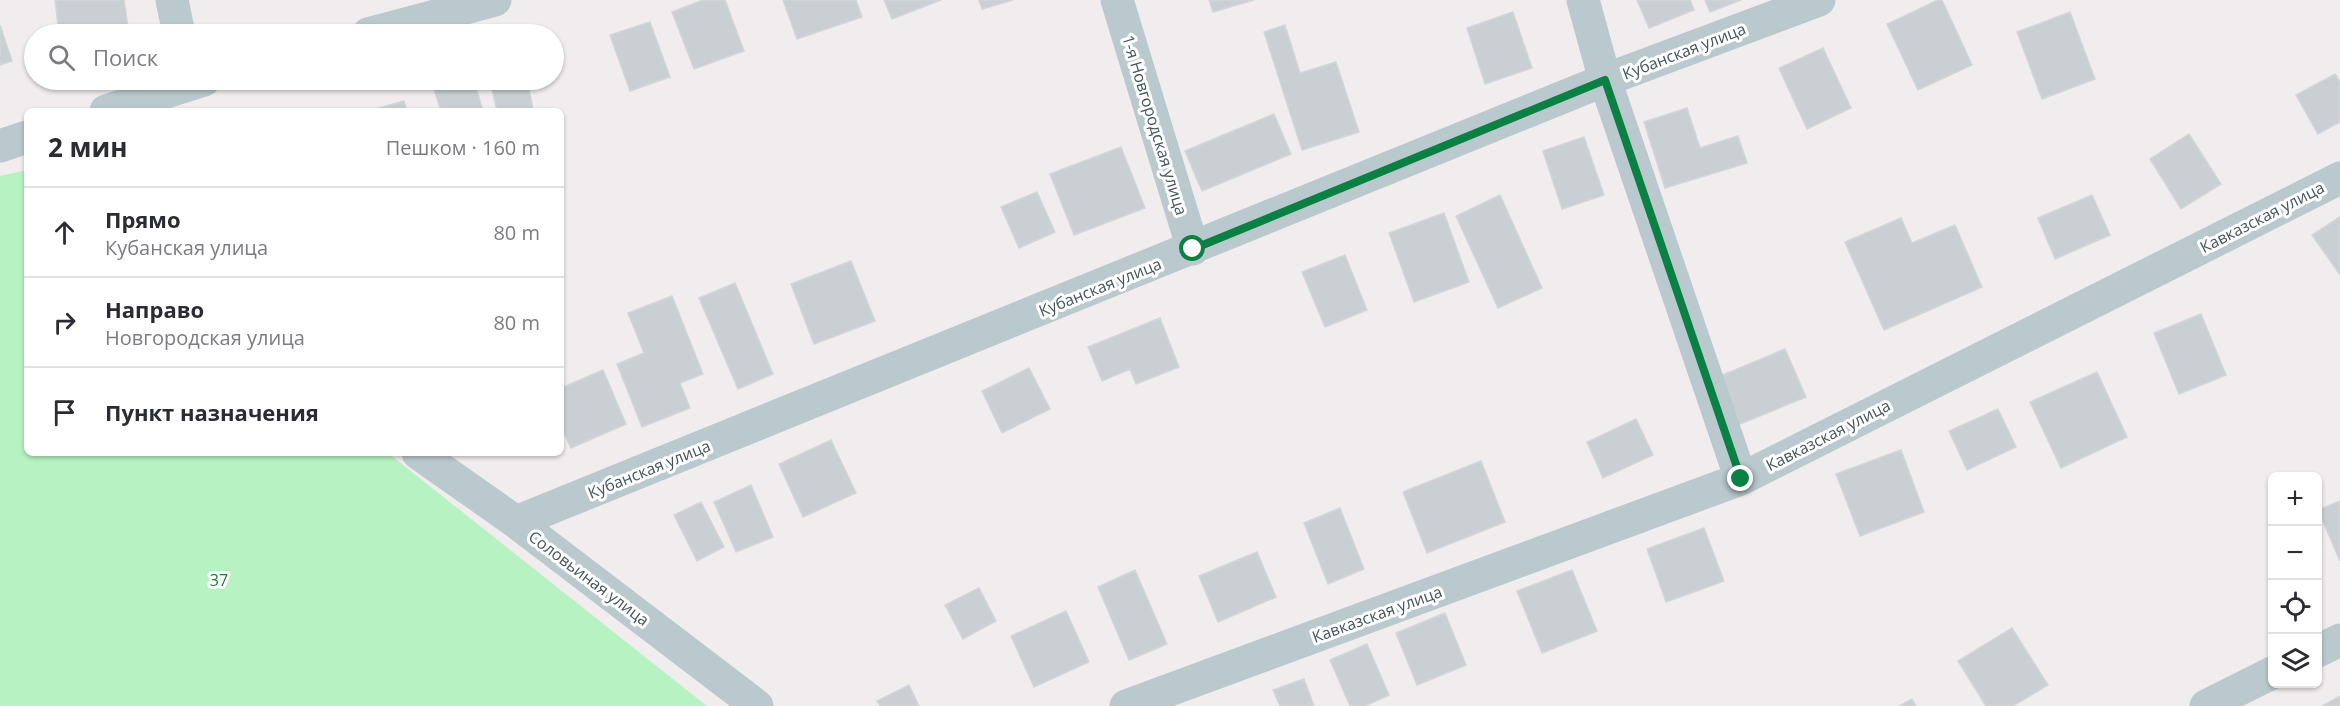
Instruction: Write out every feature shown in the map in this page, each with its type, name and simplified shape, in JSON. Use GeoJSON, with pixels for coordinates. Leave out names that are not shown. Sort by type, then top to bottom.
{"type":"FeatureCollection","features":[{"type":"Feature","properties":{"kind":"street"},"geometry":{"type":"LineString","coordinates":[[172,0],[177,24]]}},
{"type":"Feature","properties":{"kind":"street"},"geometry":{"type":"LineString","coordinates":[[405,24],[495,0]]}},
{"type":"Feature","properties":{"kind":"street","name":"1-я Новгородская улица"},"geometry":{"type":"LineString","coordinates":[[1117,0],[1193,249]]}},
{"type":"Feature","properties":{"kind":"street"},"geometry":{"type":"LineString","coordinates":[[1584,0],[1605,80],[1741,479]]}},
{"type":"Feature","properties":{"kind":"street","name":"Кубанская улица"},"geometry":{"type":"LineString","coordinates":[[516,522],[1605,80],[1819,0]]}},
{"type":"Feature","properties":{"kind":"street"},"geometry":{"type":"LineString","coordinates":[[115,108],[168,90]]}},
{"type":"Feature","properties":{"kind":"street","name":"Кавказская улица"},"geometry":{"type":"LineString","coordinates":[[1126,706],[1741,479],[2340,178]]}},
{"type":"Feature","properties":{"kind":"street","name":"Соловьиная улица"},"geometry":{"type":"LineString","coordinates":[[422,456],[516,522],[757,706]]}},
{"type":"Feature","properties":{"kind":"street"},"geometry":{"type":"LineString","coordinates":[[2322,649],[2340,640]]}},
{"type":"Feature","properties":{"kind":"street"},"geometry":{"type":"LineString","coordinates":[[2205,706],[2268,675]]}},
{"type":"Feature","properties":{"kind":"green space","name":"37"},"geometry":{"type":"Polygon","coordinates":[[[24,171],[24,456],[392,456],[707,706],[0,706],[0,176],[24,171]]]}},
{"type":"Feature","properties":{"kind":"building"},"geometry":{"type":"Polygon","coordinates":[[[55,0],[124,0],[128,24],[58,24],[55,0]]]}},
{"type":"Feature","properties":{"kind":"building"},"geometry":{"type":"Polygon","coordinates":[[[703,0],[725,0],[744,51],[694,69],[672,12],[703,0]]]}},
{"type":"Feature","properties":{"kind":"building"},"geometry":{"type":"Polygon","coordinates":[[[783,0],[856,0],[862,17],[797,39],[783,0]]]}},
{"type":"Feature","properties":{"kind":"building"},"geometry":{"type":"Polygon","coordinates":[[[884,0],[941,0],[892,19],[884,0]]]}},
{"type":"Feature","properties":{"kind":"building"},"geometry":{"type":"Polygon","coordinates":[[[979,0],[1013,0],[982,9],[979,0]]]}},
{"type":"Feature","properties":{"kind":"building"},"geometry":{"type":"Polygon","coordinates":[[[1209,0],[1254,0],[1213,12],[1209,0]]]}},
{"type":"Feature","properties":{"kind":"building"},"geometry":{"type":"Polygon","coordinates":[[[1637,0],[1690,0],[1694,10],[1649,28],[1637,0]]]}},
{"type":"Feature","properties":{"kind":"building"},"geometry":{"type":"Polygon","coordinates":[[[1705,0],[1741,0],[1710,12],[1705,0]]]}},
{"type":"Feature","properties":{"kind":"building"},"geometry":{"type":"Polygon","coordinates":[[[1942,0],[1972,65],[1918,90],[1887,24],[1942,0]]]}},
{"type":"Feature","properties":{"kind":"building"},"geometry":{"type":"Polygon","coordinates":[[[1513,12],[1532,68],[1485,84],[1467,28],[1513,12]]]}},
{"type":"Feature","properties":{"kind":"building"},"geometry":{"type":"Polygon","coordinates":[[[2070,12],[2095,79],[2042,99],[2017,32],[2070,12]]]}},
{"type":"Feature","properties":{"kind":"building"},"geometry":{"type":"Polygon","coordinates":[[[650,22],[670,77],[630,91],[610,35],[650,22]]]}},
{"type":"Feature","properties":{"kind":"building"},"geometry":{"type":"Polygon","coordinates":[[[0,25],[12,61],[0,65],[0,25]]]}},
{"type":"Feature","properties":{"kind":"building"},"geometry":{"type":"Polygon","coordinates":[[[1285,25],[1300,73],[1336,62],[1359,132],[1302,150],[1264,32],[1285,25]]]}},
{"type":"Feature","properties":{"kind":"building"},"geometry":{"type":"Polygon","coordinates":[[[1823,48],[1851,108],[1807,129],[1779,68],[1823,48]]]}},
{"type":"Feature","properties":{"kind":"building"},"geometry":{"type":"Polygon","coordinates":[[[2335,74],[2340,82],[2340,122],[2318,134],[2296,95],[2335,74]]]}},
{"type":"Feature","properties":{"kind":"building"},"geometry":{"type":"Polygon","coordinates":[[[434,90],[477,90],[482,108],[440,108],[434,90]]]}},
{"type":"Feature","properties":{"kind":"building"},"geometry":{"type":"Polygon","coordinates":[[[492,90],[529,90],[533,108],[496,108],[492,90]]]}},
{"type":"Feature","properties":{"kind":"building"},"geometry":{"type":"Polygon","coordinates":[[[404,101],[406,108],[379,108],[404,101]]]}},
{"type":"Feature","properties":{"kind":"building"},"geometry":{"type":"Polygon","coordinates":[[[1687,108],[1700,148],[1738,136],[1747,163],[1665,188],[1644,122],[1687,108]]]}},
{"type":"Feature","properties":{"kind":"building"},"geometry":{"type":"Polygon","coordinates":[[[1274,114],[1291,154],[1202,191],[1185,151],[1274,114]]]}},
{"type":"Feature","properties":{"kind":"building"},"geometry":{"type":"Polygon","coordinates":[[[2189,134],[2221,184],[2181,209],[2150,159],[2189,134]]]}},
{"type":"Feature","properties":{"kind":"building"},"geometry":{"type":"Polygon","coordinates":[[[1584,137],[1604,195],[1562,209],[1543,151],[1584,137]]]}},
{"type":"Feature","properties":{"kind":"building"},"geometry":{"type":"Polygon","coordinates":[[[1121,147],[1145,208],[1074,235],[1050,174],[1121,147]]]}},
{"type":"Feature","properties":{"kind":"building"},"geometry":{"type":"Polygon","coordinates":[[[1037,192],[1055,232],[1019,248],[1001,207],[1037,192]]]}},
{"type":"Feature","properties":{"kind":"building"},"geometry":{"type":"Polygon","coordinates":[[[1500,195],[1542,288],[1498,308],[1456,216],[1500,195]]]}},
{"type":"Feature","properties":{"kind":"building"},"geometry":{"type":"Polygon","coordinates":[[[2092,195],[2110,235],[2055,259],[2038,218],[2092,195]]]}},
{"type":"Feature","properties":{"kind":"building"},"geometry":{"type":"Polygon","coordinates":[[[1444,213],[1469,282],[1414,302],[1389,233],[1444,213]]]}},
{"type":"Feature","properties":{"kind":"building"},"geometry":{"type":"Polygon","coordinates":[[[2340,217],[2340,275],[2312,235],[2340,217]]]}},
{"type":"Feature","properties":{"kind":"building"},"geometry":{"type":"Polygon","coordinates":[[[1901,218],[1912,243],[1955,225],[1982,287],[1884,330],[1845,242],[1901,218]]]}},
{"type":"Feature","properties":{"kind":"building"},"geometry":{"type":"Polygon","coordinates":[[[1345,255],[1367,310],[1325,327],[1302,272],[1345,255]]]}},
{"type":"Feature","properties":{"kind":"building"},"geometry":{"type":"Polygon","coordinates":[[[851,261],[875,321],[814,344],[791,284],[851,261]]]}},
{"type":"Feature","properties":{"kind":"building"},"geometry":{"type":"Polygon","coordinates":[[[735,283],[773,374],[738,389],[699,298],[735,283]]]}},
{"type":"Feature","properties":{"kind":"building"},"geometry":{"type":"Polygon","coordinates":[[[672,296],[703,374],[680,383],[690,408],[642,427],[617,364],[644,353],[628,313],[672,296]]]}},
{"type":"Feature","properties":{"kind":"building"},"geometry":{"type":"Polygon","coordinates":[[[2201,314],[2226,375],[2179,394],[2154,333],[2201,314]]]}},
{"type":"Feature","properties":{"kind":"building"},"geometry":{"type":"Polygon","coordinates":[[[1160,318],[1179,367],[1136,384],[1130,369],[1102,381],[1088,347],[1160,318]]]}},
{"type":"Feature","properties":{"kind":"building"},"geometry":{"type":"Polygon","coordinates":[[[1785,349],[1806,397],[1738,425],[1718,377],[1785,349]]]}},
{"type":"Feature","properties":{"kind":"building"},"geometry":{"type":"Polygon","coordinates":[[[1029,368],[1050,409],[1002,433],[982,391],[1029,368]]]}},
{"type":"Feature","properties":{"kind":"building"},"geometry":{"type":"Polygon","coordinates":[[[603,370],[626,424],[571,448],[564,433],[564,387],[603,370]]]}},
{"type":"Feature","properties":{"kind":"building"},"geometry":{"type":"Polygon","coordinates":[[[2097,372],[2127,437],[2061,468],[2030,402],[2097,372]]]}},
{"type":"Feature","properties":{"kind":"building"},"geometry":{"type":"Polygon","coordinates":[[[1998,409],[2016,447],[1967,470],[1949,431],[1998,409]]]}},
{"type":"Feature","properties":{"kind":"building"},"geometry":{"type":"Polygon","coordinates":[[[1636,419],[1653,455],[1603,478],[1587,442],[1636,419]]]}},
{"type":"Feature","properties":{"kind":"building"},"geometry":{"type":"Polygon","coordinates":[[[831,440],[856,493],[803,517],[779,464],[831,440]]]}},
{"type":"Feature","properties":{"kind":"building"},"geometry":{"type":"Polygon","coordinates":[[[1901,450],[1924,512],[1860,536],[1836,474],[1901,450]]]}},
{"type":"Feature","properties":{"kind":"building"},"geometry":{"type":"Polygon","coordinates":[[[1481,461],[1505,522],[1427,553],[1403,492],[1481,461]]]}},
{"type":"Feature","properties":{"kind":"building"},"geometry":{"type":"Polygon","coordinates":[[[751,485],[773,537],[736,552],[714,502],[751,485]]]}},
{"type":"Feature","properties":{"kind":"building"},"geometry":{"type":"Polygon","coordinates":[[[2340,501],[2340,561],[2322,519],[2322,508],[2340,501]]]}},
{"type":"Feature","properties":{"kind":"building"},"geometry":{"type":"Polygon","coordinates":[[[701,502],[724,547],[697,561],[674,515],[701,502]]]}},
{"type":"Feature","properties":{"kind":"building"},"geometry":{"type":"Polygon","coordinates":[[[1340,508],[1364,569],[1328,584],[1304,523],[1340,508]]]}},
{"type":"Feature","properties":{"kind":"building"},"geometry":{"type":"Polygon","coordinates":[[[1704,528],[1724,581],[1666,602],[1647,549],[1704,528]]]}},
{"type":"Feature","properties":{"kind":"building"},"geometry":{"type":"Polygon","coordinates":[[[1257,552],[1276,597],[1218,622],[1199,576],[1257,552]]]}},
{"type":"Feature","properties":{"kind":"building"},"geometry":{"type":"Polygon","coordinates":[[[1135,570],[1167,644],[1129,660],[1098,587],[1135,570]]]}},
{"type":"Feature","properties":{"kind":"building"},"geometry":{"type":"Polygon","coordinates":[[[1572,570],[1597,631],[1542,653],[1517,591],[1572,570]]]}},
{"type":"Feature","properties":{"kind":"building"},"geometry":{"type":"Polygon","coordinates":[[[979,588],[996,621],[963,639],[945,605],[979,588]]]}},
{"type":"Feature","properties":{"kind":"building"},"geometry":{"type":"Polygon","coordinates":[[[1066,611],[1089,662],[1034,687],[1011,636],[1066,611]]]}},
{"type":"Feature","properties":{"kind":"building"},"geometry":{"type":"Polygon","coordinates":[[[1445,613],[1466,665],[1417,685],[1396,633],[1445,613]]]}},
{"type":"Feature","properties":{"kind":"building"},"geometry":{"type":"Polygon","coordinates":[[[2012,628],[2048,685],[2013,706],[1986,706],[1958,661],[2012,628]]]}},
{"type":"Feature","properties":{"kind":"building"},"geometry":{"type":"Polygon","coordinates":[[[1367,644],[1389,695],[1365,706],[1350,706],[1330,660],[1367,644]]]}},
{"type":"Feature","properties":{"kind":"building"},"geometry":{"type":"Polygon","coordinates":[[[1304,679],[1314,706],[1280,706],[1273,690],[1304,679]]]}},
{"type":"Feature","properties":{"kind":"building"},"geometry":{"type":"Polygon","coordinates":[[[909,685],[919,706],[880,706],[877,701],[909,685]]]}},
{"type":"Feature","properties":{"kind":"building"},"geometry":{"type":"Polygon","coordinates":[[[2340,696],[2340,706],[2322,706],[2340,696]]]}},
{"type":"Feature","properties":{"kind":"building"},"geometry":{"type":"Polygon","coordinates":[[[1912,699],[1916,706],[1899,706],[1912,699]]]}},
{"type":"Feature","properties":{"kind":"route"},"geometry":{"type":"LineString","coordinates":[[1193,249],[1605,80],[1741,479]]}}]}
